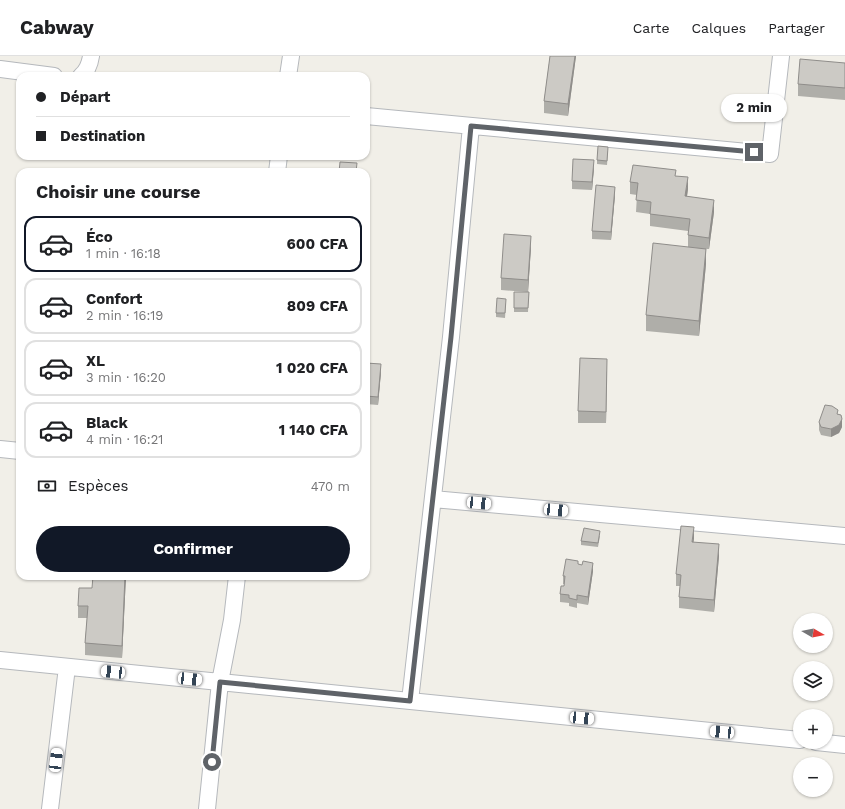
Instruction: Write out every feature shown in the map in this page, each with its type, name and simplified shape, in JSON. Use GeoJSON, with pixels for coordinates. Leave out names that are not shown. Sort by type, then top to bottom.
{"type":"FeatureCollection","features":[{"type":"Feature","properties":{"kind":"street"},"geometry":{"type":"LineString","coordinates":[[85,72],[91,56]]}},
{"type":"Feature","properties":{"kind":"street"},"geometry":{"type":"LineString","coordinates":[[289,72],[291,56]]}},
{"type":"Feature","properties":{"kind":"street"},"geometry":{"type":"LineString","coordinates":[[370,116],[770,154],[781,56]]}},
{"type":"Feature","properties":{"kind":"street"},"geometry":{"type":"LineString","coordinates":[[0,69],[23,72]]}},
{"type":"Feature","properties":{"kind":"street"},"geometry":{"type":"LineString","coordinates":[[410,701],[451,337],[471,126]]}},
{"type":"Feature","properties":{"kind":"street"},"geometry":{"type":"LineString","coordinates":[[0,448],[16,450]]}},
{"type":"Feature","properties":{"kind":"street"},"geometry":{"type":"LineString","coordinates":[[432,499],[845,536]]}},
{"type":"Feature","properties":{"kind":"street"},"geometry":{"type":"LineString","coordinates":[[207,809],[220,682],[232,620],[237,580]]}},
{"type":"Feature","properties":{"kind":"street"},"geometry":{"type":"LineString","coordinates":[[0,660],[793,739]]}},
{"type":"Feature","properties":{"kind":"street"},"geometry":{"type":"LineString","coordinates":[[50,809],[67,667]]}},
{"type":"Feature","properties":{"kind":"street"},"geometry":{"type":"LineString","coordinates":[[833,744],[845,745]]}},
{"type":"Feature","properties":{"kind":"building"},"geometry":{"type":"Polygon","coordinates":[[[550,56],[575,56],[568,104],[544,101],[550,56]]]}},
{"type":"Feature","properties":{"kind":"building"},"geometry":{"type":"Polygon","coordinates":[[[800,59],[845,63],[845,88],[798,84],[800,59]]]}},
{"type":"Feature","properties":{"kind":"building"},"geometry":{"type":"Polygon","coordinates":[[[598,146],[608,147],[607,161],[597,160],[598,146]]]}},
{"type":"Feature","properties":{"kind":"building"},"geometry":{"type":"Polygon","coordinates":[[[573,159],[594,160],[592,182],[572,181],[573,159]]]}},
{"type":"Feature","properties":{"kind":"building"},"geometry":{"type":"Polygon","coordinates":[[[340,162],[357,163],[356,168],[339,168],[340,162]]]}},
{"type":"Feature","properties":{"kind":"building"},"geometry":{"type":"Polygon","coordinates":[[[633,165],[676,170],[675,176],[688,177],[685,196],[714,200],[709,238],[688,235],[690,219],[650,214],[651,202],[636,200],[638,183],[630,182],[633,165]]]}},
{"type":"Feature","properties":{"kind":"building"},"geometry":{"type":"Polygon","coordinates":[[[596,185],[615,187],[611,232],[592,231],[596,185]]]}},
{"type":"Feature","properties":{"kind":"building"},"geometry":{"type":"Polygon","coordinates":[[[504,234],[531,236],[528,280],[501,278],[504,234]]]}},
{"type":"Feature","properties":{"kind":"building"},"geometry":{"type":"Polygon","coordinates":[[[653,243],[706,249],[699,321],[646,315],[653,243]]]}},
{"type":"Feature","properties":{"kind":"building"},"geometry":{"type":"Polygon","coordinates":[[[514,292],[529,292],[528,308],[514,308],[514,292]]]}},
{"type":"Feature","properties":{"kind":"building"},"geometry":{"type":"Polygon","coordinates":[[[497,298],[506,299],[505,313],[496,313],[497,298]]]}},
{"type":"Feature","properties":{"kind":"building"},"geometry":{"type":"Polygon","coordinates":[[[580,358],[607,359],[606,412],[578,411],[580,358]]]}},
{"type":"Feature","properties":{"kind":"building"},"geometry":{"type":"Polygon","coordinates":[[[370,363],[381,364],[378,397],[370,396],[370,363]]]}},
{"type":"Feature","properties":{"kind":"building"},"geometry":{"type":"Polygon","coordinates":[[[825,405],[832,406],[838,410],[837,414],[841,415],[842,419],[839,425],[831,429],[821,427],[819,422],[825,405]]]}},
{"type":"Feature","properties":{"kind":"building"},"geometry":{"type":"Polygon","coordinates":[[[681,526],[694,527],[692,542],[719,544],[714,600],[679,597],[681,575],[676,574],[681,526]]]}},
{"type":"Feature","properties":{"kind":"building"},"geometry":{"type":"Polygon","coordinates":[[[584,528],[600,531],[598,543],[581,541],[584,528]]]}},
{"type":"Feature","properties":{"kind":"building"},"geometry":{"type":"Polygon","coordinates":[[[566,559],[578,561],[578,564],[582,565],[583,561],[593,563],[588,597],[577,595],[577,600],[569,598],[569,595],[560,594],[561,586],[564,586],[565,576],[563,576],[566,559]]]}},
{"type":"Feature","properties":{"kind":"building"},"geometry":{"type":"Polygon","coordinates":[[[93,580],[125,580],[122,646],[85,643],[88,606],[78,606],[79,588],[92,588],[93,580]]]}},
{"type":"Feature","properties":{"kind":"route"},"geometry":{"type":"LineString","coordinates":[[212,762],[220,682],[410,701],[451,337],[471,126],[754,152]]}}]}
